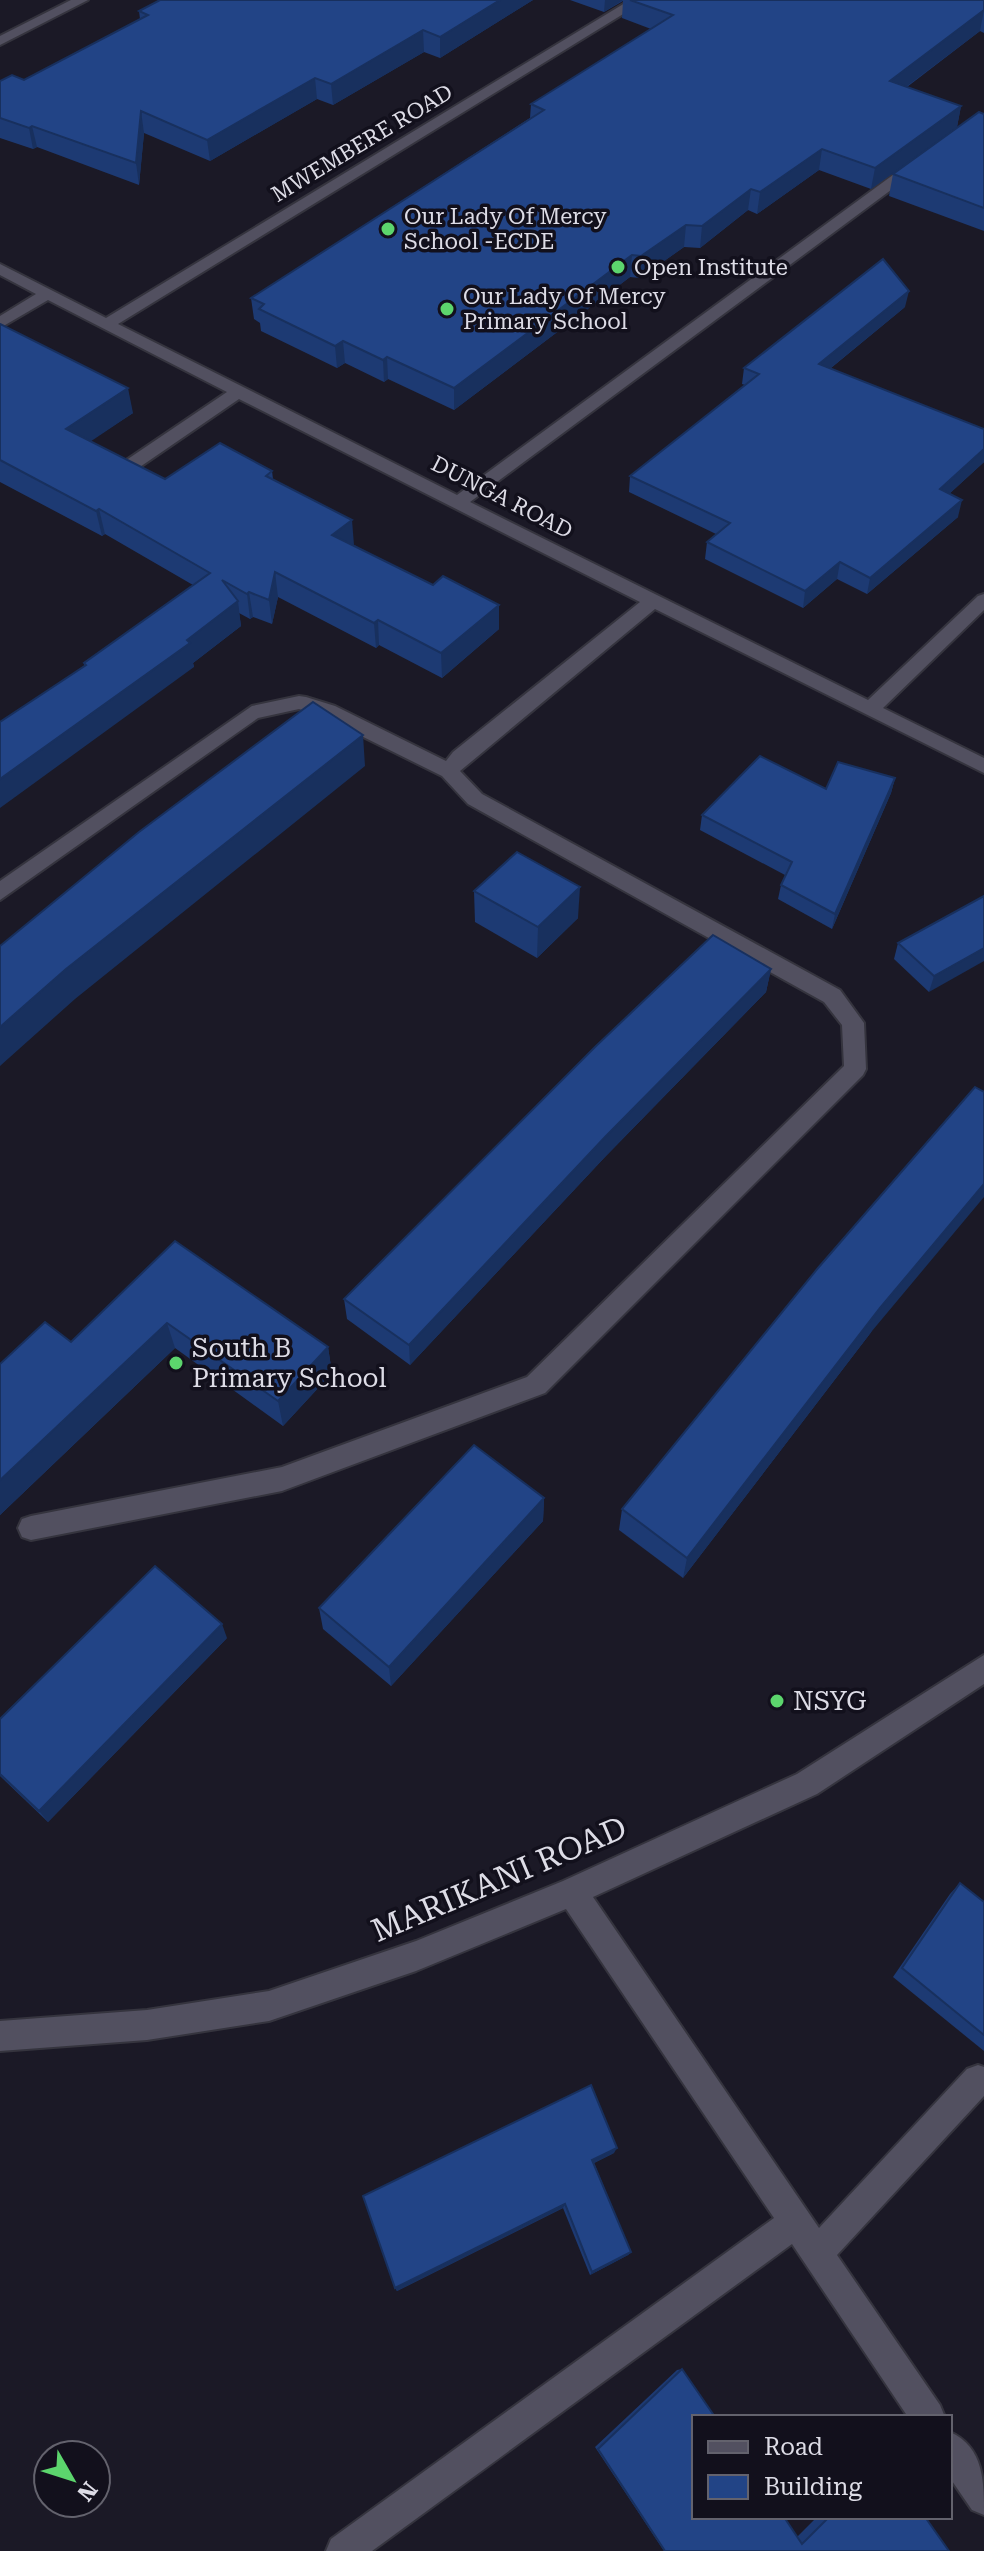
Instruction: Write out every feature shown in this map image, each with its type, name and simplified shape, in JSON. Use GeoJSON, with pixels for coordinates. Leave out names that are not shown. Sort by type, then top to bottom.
{"type":"FeatureCollection","features":[{"type":"Feature","properties":{"kind":"street"},"geometry":{"type":"LineString","coordinates":[[0,41],[81,0]]}},
{"type":"Feature","properties":{"kind":"street","name":"MWEMBERE ROAD"},"geometry":{"type":"LineString","coordinates":[[107,324],[639,0]]}},
{"type":"Feature","properties":{"kind":"street"},"geometry":{"type":"LineString","coordinates":[[459,502],[933,153]]}},
{"type":"Feature","properties":{"kind":"street","name":"DUNGA ROAD"},"geometry":{"type":"LineString","coordinates":[[0,269],[984,766]]}},
{"type":"Feature","properties":{"kind":"street"},"geometry":{"type":"LineString","coordinates":[[0,323],[48,293]]}},
{"type":"Feature","properties":{"kind":"street"},"geometry":{"type":"LineString","coordinates":[[128,467],[240,391]]}},
{"type":"Feature","properties":{"kind":"street"},"geometry":{"type":"LineString","coordinates":[[449,771],[460,757],[654,600]]}},
{"type":"Feature","properties":{"kind":"street"},"geometry":{"type":"LineString","coordinates":[[870,709],[984,600]]}},
{"type":"Feature","properties":{"kind":"street"},"geometry":{"type":"LineString","coordinates":[[0,892],[252,713],[299,702],[328,711],[449,771],[475,799],[832,996],[853,1023],[855,1069],[536,1385],[282,1479],[31,1528]]}},
{"type":"Feature","properties":{"kind":"street","name":"MARIKANI ROAD"},"geometry":{"type":"LineString","coordinates":[[0,2036],[147,2025],[269,2006],[416,1956],[572,1892],[807,1784],[984,1668]]}},
{"type":"Feature","properties":{"kind":"street"},"geometry":{"type":"LineString","coordinates":[[572,1892],[927,2415]]}},
{"type":"Feature","properties":{"kind":"street"},"geometry":{"type":"LineString","coordinates":[[816,2254],[978,2080]]}},
{"type":"Feature","properties":{"kind":"street"},"geometry":{"type":"LineString","coordinates":[[343,2551],[794,2223]]}},
{"type":"Feature","properties":{"kind":"street"},"geometry":{"type":"LineString","coordinates":[[952,2452],[984,2498]]}},
{"type":"Feature","properties":{"kind":"building"},"geometry":{"type":"Polygon","coordinates":[[[160,0],[500,0],[440,37],[423,30],[331,84],[315,78],[207,140],[141,111],[136,163],[32,126],[29,128],[0,118],[0,81],[12,75],[24,80],[148,15],[139,11],[160,0]]]}},
{"type":"Feature","properties":{"kind":"building"},"geometry":{"type":"Polygon","coordinates":[[[630,0],[984,0],[984,10],[890,81],[961,106],[875,168],[822,149],[760,192],[751,189],[702,226],[686,225],[641,256],[632,255],[454,388],[387,357],[383,360],[343,341],[335,346],[259,309],[264,304],[251,298],[544,110],[531,104],[673,15],[630,0]]]}},
{"type":"Feature","properties":{"kind":"building"},"geometry":{"type":"Polygon","coordinates":[[[979,112],[984,114],[984,208],[893,174],[979,112]]]}},
{"type":"Feature","properties":{"kind":"building"},"geometry":{"type":"Polygon","coordinates":[[[883,259],[909,291],[819,364],[984,429],[984,449],[940,489],[962,500],[870,578],[840,562],[805,591],[707,542],[730,523],[630,476],[759,374],[744,368],[883,259]]]}},
{"type":"Feature","properties":{"kind":"building"},"geometry":{"type":"Polygon","coordinates":[[[0,324],[128,388],[66,429],[165,479],[220,443],[272,471],[266,476],[352,520],[332,535],[433,585],[443,576],[499,605],[441,653],[378,620],[374,623],[275,572],[269,600],[249,592],[247,594],[222,580],[238,601],[187,640],[190,643],[0,779],[0,722],[86,665],[84,663],[210,573],[99,509],[96,511],[0,460],[0,324]]]}},
{"type":"Feature","properties":{"kind":"building"},"geometry":{"type":"Polygon","coordinates":[[[313,702],[363,735],[66,969],[0,1027],[0,946],[139,832],[313,702]]]}},
{"type":"Feature","properties":{"kind":"building"},"geometry":{"type":"Polygon","coordinates":[[[760,756],[826,789],[838,762],[895,778],[835,914],[781,885],[792,862],[702,815],[760,756]]]}},
{"type":"Feature","properties":{"kind":"building"},"geometry":{"type":"Polygon","coordinates":[[[517,852],[580,887],[538,927],[474,891],[517,852]]]}},
{"type":"Feature","properties":{"kind":"building"},"geometry":{"type":"Polygon","coordinates":[[[984,896],[984,948],[934,976],[898,943],[984,896]]]}},
{"type":"Feature","properties":{"kind":"building"},"geometry":{"type":"Polygon","coordinates":[[[713,935],[771,969],[606,1136],[409,1345],[344,1299],[595,1047],[713,935]]]}},
{"type":"Feature","properties":{"kind":"building"},"geometry":{"type":"Polygon","coordinates":[[[975,1087],[984,1092],[984,1184],[880,1308],[687,1558],[622,1509],[818,1268],[975,1087]]]}},
{"type":"Feature","properties":{"kind":"building"},"geometry":{"type":"Polygon","coordinates":[[[175,1241],[328,1347],[278,1401],[167,1323],[0,1480],[0,1364],[45,1322],[71,1342],[175,1241]]]}},
{"type":"Feature","properties":{"kind":"building"},"geometry":{"type":"Polygon","coordinates":[[[474,1445],[544,1498],[389,1667],[319,1608],[474,1445]]]}},
{"type":"Feature","properties":{"kind":"building"},"geometry":{"type":"Polygon","coordinates":[[[155,1566],[222,1624],[39,1811],[0,1774],[0,1719],[155,1566]]]}},
{"type":"Feature","properties":{"kind":"building"},"geometry":{"type":"Polygon","coordinates":[[[960,1883],[984,1902],[984,2035],[902,1968],[960,1883]]]}},
{"type":"Feature","properties":{"kind":"building"},"geometry":{"type":"Polygon","coordinates":[[[591,2085],[617,2148],[592,2160],[631,2252],[592,2272],[565,2204],[395,2288],[363,2196],[591,2085]]]}},
{"type":"Feature","properties":{"kind":"building"},"geometry":{"type":"Polygon","coordinates":[[[682,2369],[714,2415],[692,2415],[692,2519],[785,2519],[802,2544],[827,2519],[926,2519],[949,2551],[665,2551],[598,2449],[682,2369]]]}},
{"type":"Feature","properties":{"kind":"place","name":"Our Lady Of Mercy School -ECDE"},"geometry":{"type":"Point","coordinates":[388,229]}},
{"type":"Feature","properties":{"kind":"place","name":"Open Institute"},"geometry":{"type":"Point","coordinates":[618,267]}},
{"type":"Feature","properties":{"kind":"place","name":"Our Lady Of Mercy Primary School"},"geometry":{"type":"Point","coordinates":[447,309]}},
{"type":"Feature","properties":{"kind":"place","name":"South B Primary School"},"geometry":{"type":"Point","coordinates":[176,1363]}},
{"type":"Feature","properties":{"kind":"place","name":"NSYG"},"geometry":{"type":"Point","coordinates":[777,1701]}}]}
